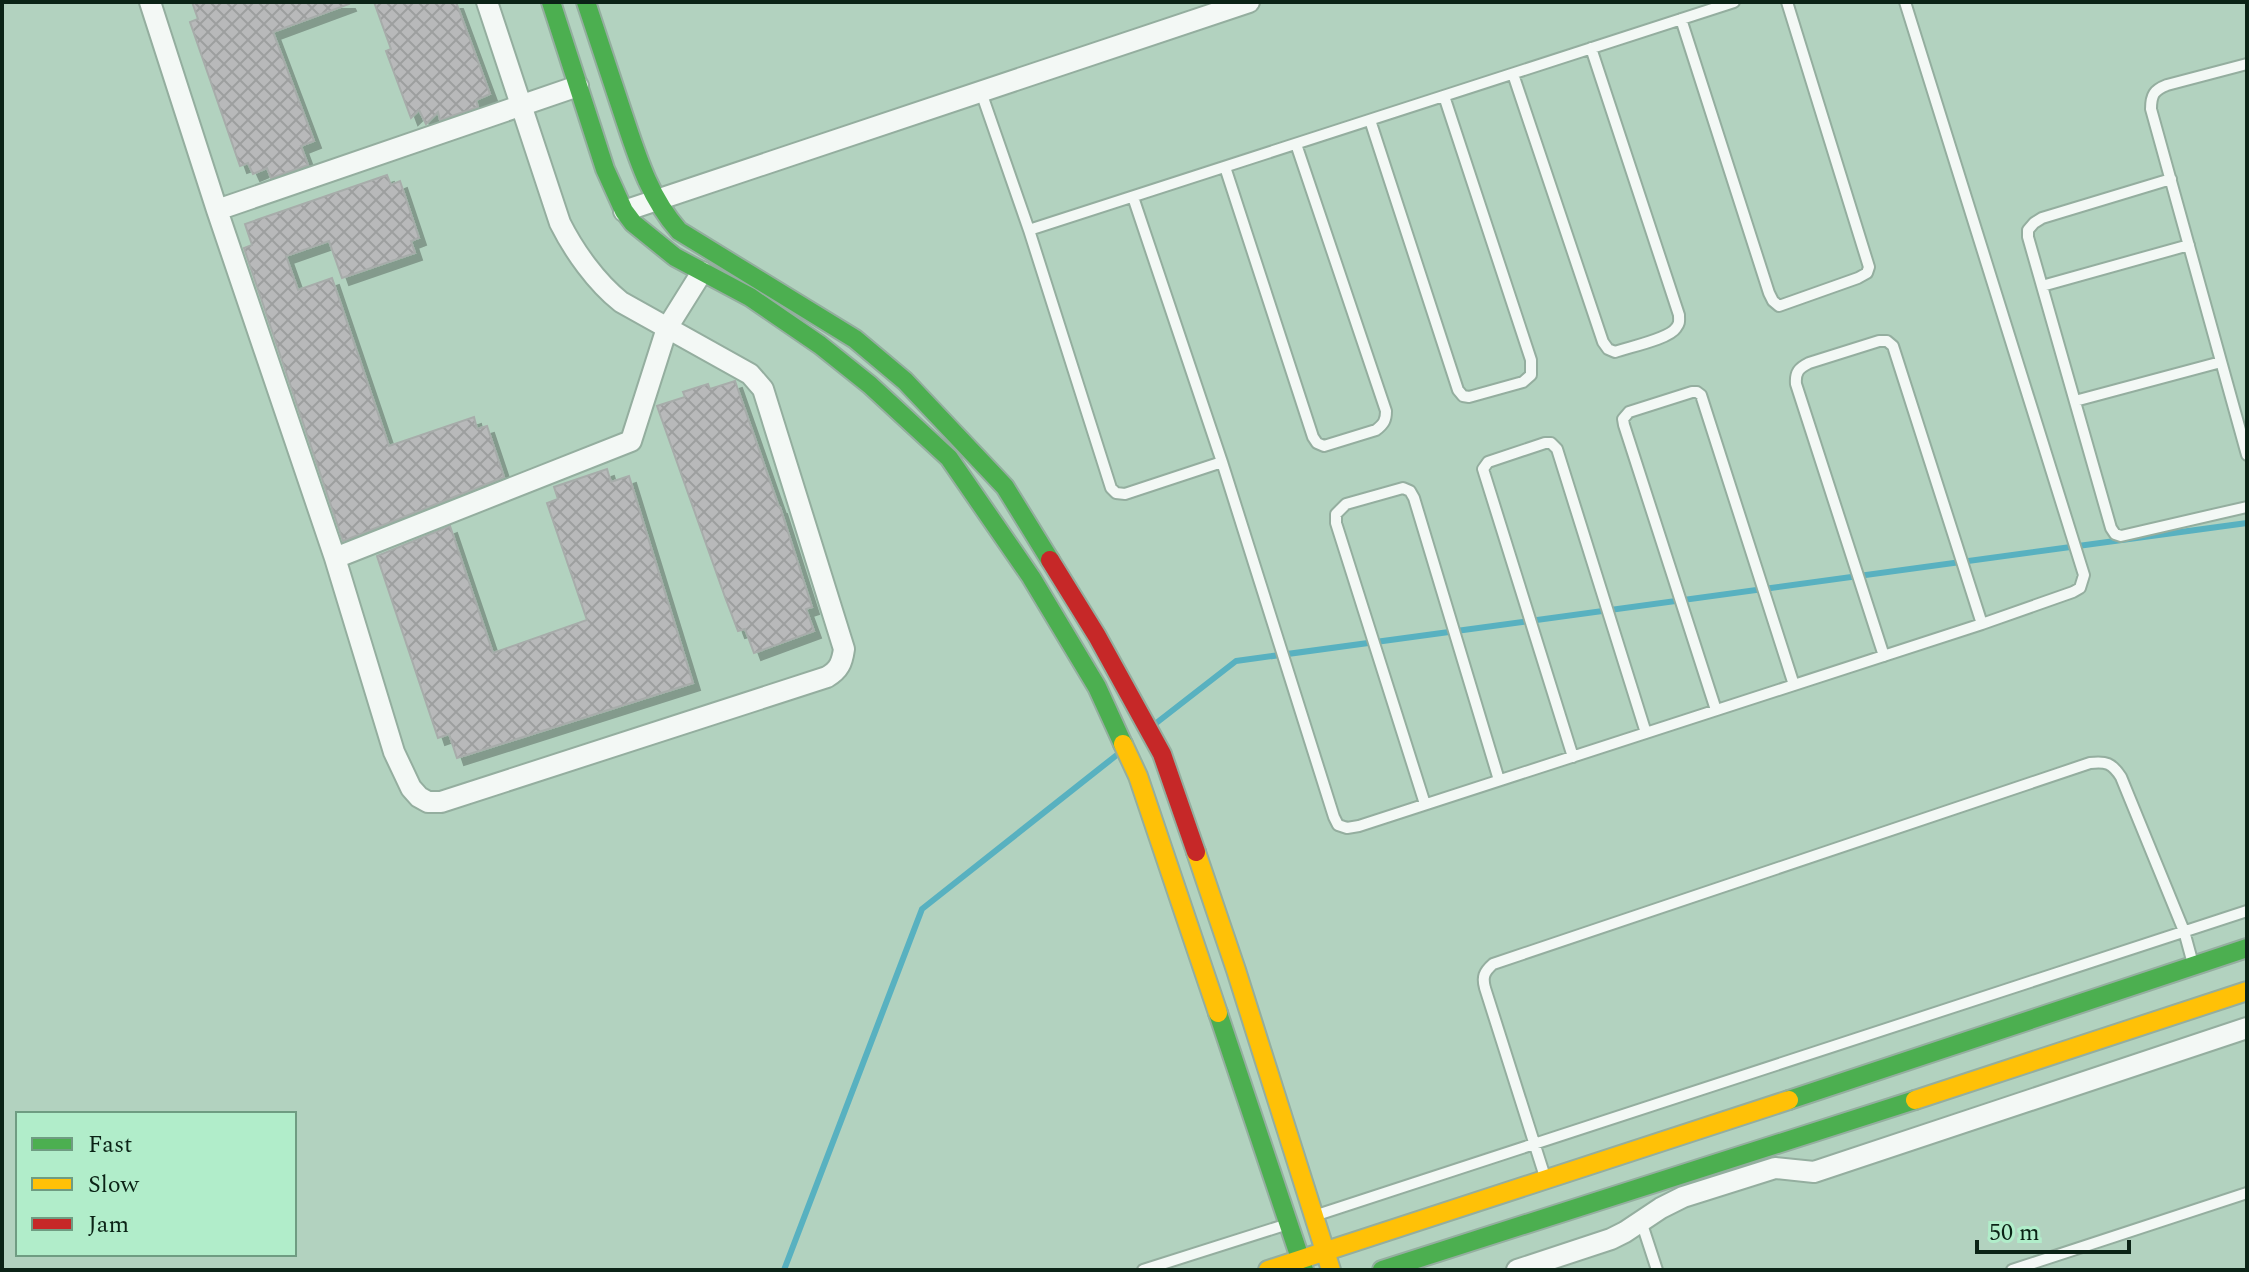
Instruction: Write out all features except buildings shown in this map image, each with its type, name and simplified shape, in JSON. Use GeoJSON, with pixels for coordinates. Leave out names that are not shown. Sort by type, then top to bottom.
{"type":"FeatureCollection","features":[{"type":"Feature","properties":{"kind":"street"},"geometry":{"type":"LineString","coordinates":[[150,2],[335,558],[394,752],[411,788],[428,802],[441,802],[827,677],[837,671],[844,649],[763,389],[750,374],[621,302],[611,294],[571,242],[560,223],[487,2]]}},
{"type":"Feature","properties":{"kind":"street"},"geometry":{"type":"LineString","coordinates":[[551,2],[605,169],[624,211],[633,223],[675,257],[750,297],[827,350],[949,458],[1031,577],[1097,687],[1145,797],[1302,1265]]}},
{"type":"Feature","properties":{"kind":"street"},"geometry":{"type":"LineString","coordinates":[[586,2],[644,176],[655,201],[679,231],[855,339],[896,372],[1005,487],[1093,628],[1162,754],[1231,956],[1331,1270]]}},
{"type":"Feature","properties":{"kind":"street"},"geometry":{"type":"LineString","coordinates":[[624,211],[1243,3]]}},
{"type":"Feature","properties":{"kind":"street"},"geometry":{"type":"LineString","coordinates":[[217,210],[578,86]]}},
{"type":"Feature","properties":{"kind":"street"},"geometry":{"type":"LineString","coordinates":[[335,558],[631,441],[667,328],[702,272]]}},
{"type":"Feature","properties":{"kind":"street"},"geometry":{"type":"LineString","coordinates":[[1268,1270],[1302,1265],[1325,1251],[2247,948]]}},
{"type":"Feature","properties":{"kind":"street"},"geometry":{"type":"LineString","coordinates":[[1382,1270],[2247,991]]}},
{"type":"Feature","properties":{"kind":"street"},"geometry":{"type":"LineString","coordinates":[[1517,1270],[1611,1239],[1683,1197],[1775,1168],[1814,1172],[2247,1028]]}},
{"type":"Feature","properties":{"kind":"lane"},"geometry":{"type":"LineString","coordinates":[[1029,230],[1734,2]]}},
{"type":"Feature","properties":{"kind":"lane"},"geometry":{"type":"LineString","coordinates":[[1681,19],[1769,293],[1779,306],[1858,278],[1867,273],[1869,267],[1787,2]]}},
{"type":"Feature","properties":{"kind":"lane"},"geometry":{"type":"LineString","coordinates":[[1133,197],[1222,462],[1334,817],[1338,825],[1347,828],[1982,624],[2080,588],[2084,575],[1905,2]]}},
{"type":"Feature","properties":{"kind":"lane"},"geometry":{"type":"LineString","coordinates":[[1513,74],[1603,342],[1615,352],[1667,335],[1679,324],[1679,315],[1591,48]]}},
{"type":"Feature","properties":{"kind":"lane"},"geometry":{"type":"LineString","coordinates":[[2247,64],[2158,88],[2151,97],[2151,109],[2247,455]]}},
{"type":"Feature","properties":{"kind":"lane"},"geometry":{"type":"LineString","coordinates":[[981,92],[1029,230],[1111,488],[1116,493],[1125,494],[1222,462]]}},
{"type":"Feature","properties":{"kind":"lane"},"geometry":{"type":"LineString","coordinates":[[1370,120],[1458,390],[1469,397],[1523,382],[1531,375],[1531,360],[1444,96]]}},
{"type":"Feature","properties":{"kind":"lane"},"geometry":{"type":"LineString","coordinates":[[1225,167],[1313,437],[1324,446],[1376,430],[1383,425],[1386,411],[1296,144]]}},
{"type":"Feature","properties":{"kind":"lane"},"geometry":{"type":"LineString","coordinates":[[2171,179],[2042,218],[2028,230],[2028,237],[2115,534],[2121,536],[2247,507]]}},
{"type":"Feature","properties":{"kind":"lane"},"geometry":{"type":"LineString","coordinates":[[2042,286],[2189,245]]}},
{"type":"Feature","properties":{"kind":"lane"},"geometry":{"type":"LineString","coordinates":[[1884,656],[1796,384],[1795,375],[1809,363],[1879,341],[1887,341],[1893,346],[1982,624]]}},
{"type":"Feature","properties":{"kind":"lane"},"geometry":{"type":"LineString","coordinates":[[2075,401],[2221,362]]}},
{"type":"Feature","properties":{"kind":"lane"},"geometry":{"type":"LineString","coordinates":[[1716,710],[1624,425],[1625,415],[1641,408],[1692,392],[1701,395],[1794,685]]}},
{"type":"Feature","properties":{"kind":"lane"},"geometry":{"type":"LineString","coordinates":[[1573,757],[1483,469],[1488,462],[1545,443],[1551,443],[1557,449],[1646,733]]}},
{"type":"Feature","properties":{"kind":"lane"},"geometry":{"type":"LineString","coordinates":[[1425,804],[1336,523],[1336,514],[1346,504],[1403,488],[1410,491],[1414,498],[1499,780]]}},
{"type":"Feature","properties":{"kind":"lane"},"geometry":{"type":"LineString","coordinates":[[1546,1179],[1482,978],[1493,964],[2090,763],[2105,761],[2114,766],[2121,777],[2184,931],[2194,965]]}},
{"type":"Feature","properties":{"kind":"lane"},"geometry":{"type":"LineString","coordinates":[[1143,1270],[2247,911]]}},
{"type":"Feature","properties":{"kind":"lane"},"geometry":{"type":"LineString","coordinates":[[2012,1270],[2247,1193]]}},
{"type":"Feature","properties":{"kind":"lane"},"geometry":{"type":"LineString","coordinates":[[1641,1221],[1657,1270]]}},
{"type":"Feature","properties":{"kind":"waterway"},"geometry":{"type":"LineString","coordinates":[[1155,724],[1236,661],[2247,523]]}},
{"type":"Feature","properties":{"kind":"waterway"},"geometry":{"type":"LineString","coordinates":[[784,1270],[922,909],[1118,754]]}},
{"type":"Feature","properties":{"kind":"traffic: fast"},"geometry":{"type":"LineString","coordinates":[[551,2],[605,169],[624,211],[633,223],[675,257],[750,297],[820,345],[870,385],[949,458],[1031,577],[1097,687],[1123,744]]}},
{"type":"Feature","properties":{"kind":"traffic: fast"},"geometry":{"type":"LineString","coordinates":[[586,2],[645,176],[679,231],[855,339],[905,381],[1005,487],[1050,560]]}},
{"type":"Feature","properties":{"kind":"traffic: fast"},"geometry":{"type":"LineString","coordinates":[[1789,1100],[2247,948]]}},
{"type":"Feature","properties":{"kind":"traffic: fast"},"geometry":{"type":"LineString","coordinates":[[1218,1013],[1304,1270]]}},
{"type":"Feature","properties":{"kind":"traffic: fast"},"geometry":{"type":"LineString","coordinates":[[1382,1270],[1915,1100]]}},
{"type":"Feature","properties":{"kind":"traffic: slow"},"geometry":{"type":"LineString","coordinates":[[1123,744],[1138,776],[1218,1013]]}},
{"type":"Feature","properties":{"kind":"traffic: slow"},"geometry":{"type":"LineString","coordinates":[[1196,852],[1331,1270]]}},
{"type":"Feature","properties":{"kind":"traffic: slow"},"geometry":{"type":"LineString","coordinates":[[1915,1100],[2247,991]]}},
{"type":"Feature","properties":{"kind":"traffic: slow"},"geometry":{"type":"LineString","coordinates":[[1268,1270],[1789,1100]]}},
{"type":"Feature","properties":{"kind":"traffic: jam"},"geometry":{"type":"LineString","coordinates":[[1050,560],[1097,636],[1162,754],[1196,852]]}}]}
